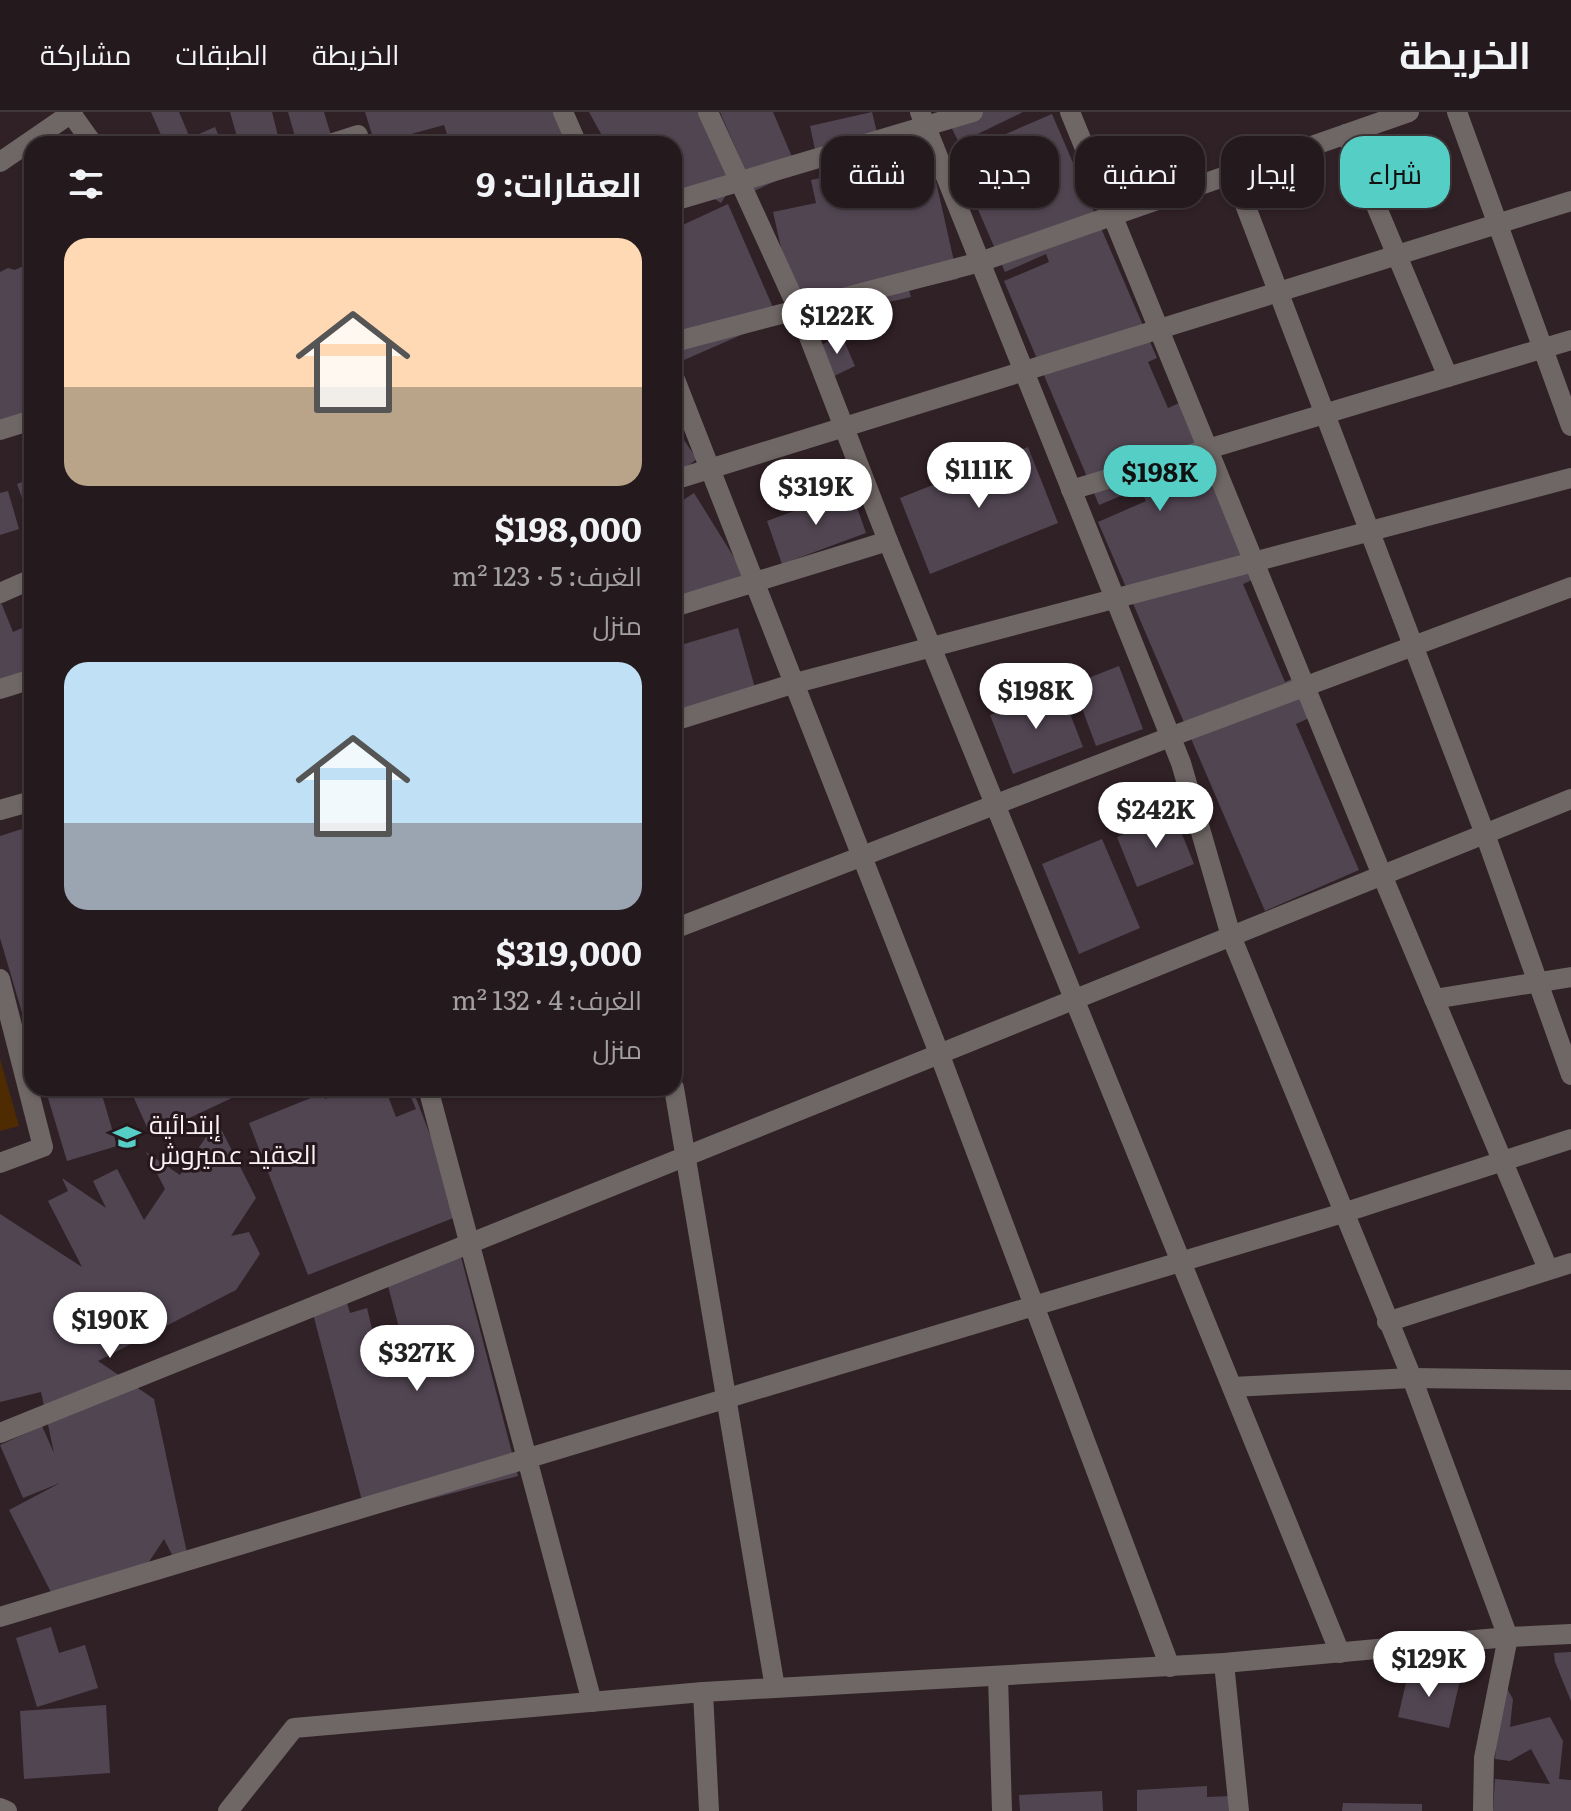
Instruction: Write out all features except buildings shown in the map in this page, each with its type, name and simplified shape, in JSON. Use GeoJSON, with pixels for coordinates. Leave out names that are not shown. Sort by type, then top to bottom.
{"type":"FeatureCollection","features":[{"type":"Feature","properties":{"kind":"street"},"geometry":{"type":"LineString","coordinates":[[37,136],[71,112],[88,136]]}},
{"type":"Feature","properties":{"kind":"street"},"geometry":{"type":"LineString","coordinates":[[563,112],[574,136]]}},
{"type":"Feature","properties":{"kind":"street"},"geometry":{"type":"LineString","coordinates":[[708,112],[799,311],[888,541],[1340,1653]]}},
{"type":"Feature","properties":{"kind":"street"},"geometry":{"type":"LineString","coordinates":[[682,199],[922,119],[973,112]]}},
{"type":"Feature","properties":{"kind":"street"},"geometry":{"type":"LineString","coordinates":[[1070,112],[1382,875],[1548,1269]]}},
{"type":"Feature","properties":{"kind":"street"},"geometry":{"type":"LineString","coordinates":[[1324,142],[1409,112]]}},
{"type":"Feature","properties":{"kind":"street"},"geometry":{"type":"LineString","coordinates":[[1457,112],[1571,426]]}},
{"type":"Feature","properties":{"kind":"street"},"geometry":{"type":"LineString","coordinates":[[922,119],[1181,763],[1231,936],[1412,1378],[1508,1637],[1484,1758],[1483,1811]]}},
{"type":"Feature","properties":{"kind":"street"},"geometry":{"type":"LineString","coordinates":[[1346,134],[1448,377]]}},
{"type":"Feature","properties":{"kind":"street"},"geometry":{"type":"LineString","coordinates":[[0,162],[24,145]]}},
{"type":"Feature","properties":{"kind":"street"},"geometry":{"type":"LineString","coordinates":[[682,340],[980,262],[1221,177]]}},
{"type":"Feature","properties":{"kind":"street"},"geometry":{"type":"LineString","coordinates":[[682,477],[1571,201]]}},
{"type":"Feature","properties":{"kind":"street"},"geometry":{"type":"LineString","coordinates":[[1246,208],[1485,834],[1571,1075]]}},
{"type":"Feature","properties":{"kind":"street"},"geometry":{"type":"LineString","coordinates":[[1071,490],[1571,340]]}},
{"type":"Feature","properties":{"kind":"street"},"geometry":{"type":"LineString","coordinates":[[682,398],[939,1053],[1170,1667]]}},
{"type":"Feature","properties":{"kind":"street"},"geometry":{"type":"LineString","coordinates":[[0,430],[24,422]]}},
{"type":"Feature","properties":{"kind":"street"},"geometry":{"type":"LineString","coordinates":[[682,718],[792,684],[1571,478]]}},
{"type":"Feature","properties":{"kind":"street"},"geometry":{"type":"LineString","coordinates":[[682,605],[888,541]]}},
{"type":"Feature","properties":{"kind":"street"},"geometry":{"type":"LineString","coordinates":[[0,593],[24,582]]}},
{"type":"Feature","properties":{"kind":"street"},"geometry":{"type":"LineString","coordinates":[[682,926],[1170,737],[1571,587]]}},
{"type":"Feature","properties":{"kind":"street"},"geometry":{"type":"LineString","coordinates":[[0,689],[24,682]]}},
{"type":"Feature","properties":{"kind":"street"},"geometry":{"type":"LineString","coordinates":[[0,1433],[1571,799]]}},
{"type":"Feature","properties":{"kind":"street"},"geometry":{"type":"LineString","coordinates":[[0,810],[24,803]]}},
{"type":"Feature","properties":{"kind":"street"},"geometry":{"type":"LineString","coordinates":[[1434,999],[1571,977]]}},
{"type":"Feature","properties":{"kind":"street"},"geometry":{"type":"LineString","coordinates":[[0,979],[24,1073]]}},
{"type":"Feature","properties":{"kind":"street"},"geometry":{"type":"LineString","coordinates":[[0,1163],[43,1147],[30,1096]]}},
{"type":"Feature","properties":{"kind":"street"},"geometry":{"type":"LineString","coordinates":[[430,1096],[592,1702]]}},
{"type":"Feature","properties":{"kind":"street"},"geometry":{"type":"LineString","coordinates":[[676,1096],[775,1688]]}},
{"type":"Feature","properties":{"kind":"street"},"geometry":{"type":"LineString","coordinates":[[0,1617],[1343,1213],[1571,1139]]}},
{"type":"Feature","properties":{"kind":"street"},"geometry":{"type":"LineString","coordinates":[[1387,1322],[1571,1263]]}},
{"type":"Feature","properties":{"kind":"street"},"geometry":{"type":"LineString","coordinates":[[1232,1387],[1412,1378],[1571,1380]]}},
{"type":"Feature","properties":{"kind":"street"},"geometry":{"type":"LineString","coordinates":[[228,1811],[294,1728],[703,1692],[1170,1667],[1571,1634]]}},
{"type":"Feature","properties":{"kind":"street"},"geometry":{"type":"LineString","coordinates":[[1224,1663],[1239,1811]]}},
{"type":"Feature","properties":{"kind":"street"},"geometry":{"type":"LineString","coordinates":[[998,1676],[1002,1811]]}},
{"type":"Feature","properties":{"kind":"street"},"geometry":{"type":"LineString","coordinates":[[703,1692],[709,1811]]}},
{"type":"Feature","properties":{"kind":"street"},"geometry":{"type":"LineString","coordinates":[[0,1808],[7,1811]]}},
{"type":"Feature","properties":{"kind":"shaded area"},"geometry":{"type":"Polygon","coordinates":[[[0,1059],[19,1126],[0,1131],[0,1059]]]}},
{"type":"Feature","properties":{"kind":"place","name":"إبتدائية العقيد عميروش"},"geometry":{"type":"Point","coordinates":[127,1137]}}]}
